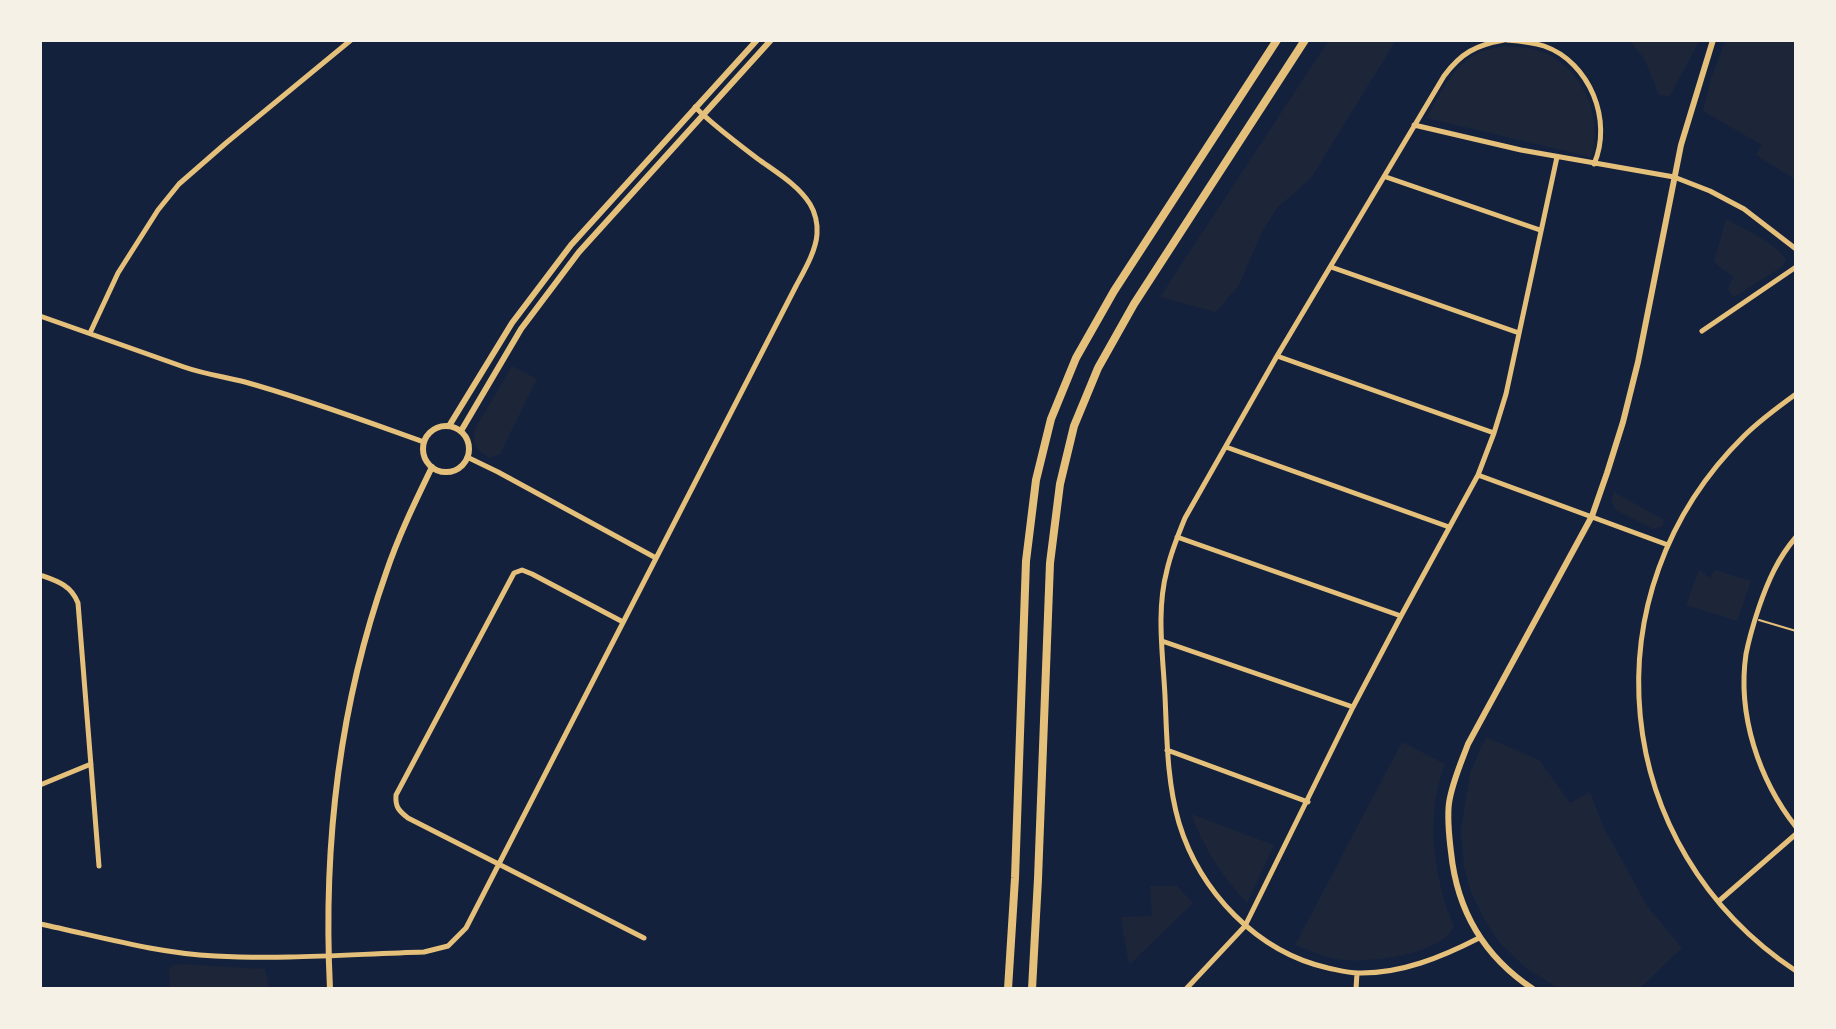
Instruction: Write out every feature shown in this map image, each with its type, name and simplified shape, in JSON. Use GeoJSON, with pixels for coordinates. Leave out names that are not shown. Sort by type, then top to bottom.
{"type":"FeatureCollection","features":[{"type":"Feature","properties":{"kind":"highway"},"geometry":{"type":"LineString","coordinates":[[1008,989],[1026,561],[1036,480],[1051,419],[1076,358],[1114,291],[1277,40]]}},
{"type":"Feature","properties":{"kind":"highway"},"geometry":{"type":"LineString","coordinates":[[1032,989],[1050,563],[1060,484],[1074,426],[1098,368],[1134,304],[1305,40]]}},
{"type":"Feature","properties":{"kind":"street"},"geometry":{"type":"LineString","coordinates":[[90,333],[118,273],[158,210],[179,184],[351,40]]}},
{"type":"Feature","properties":{"kind":"street"},"geometry":{"type":"LineString","coordinates":[[449,426],[512,323],[552,270],[601,211],[757,40]]}},
{"type":"Feature","properties":{"kind":"street"},"geometry":{"type":"LineString","coordinates":[[461,431],[521,329],[579,252],[771,40]]}},
{"type":"Feature","properties":{"kind":"street"},"geometry":{"type":"LineString","coordinates":[[1479,938],[1411,966],[1357,973],[1305,962],[1284,953],[1245,926],[1220,900],[1185,840],[1171,792],[1161,633],[1166,571],[1185,518],[1277,356],[1453,64],[1481,44],[1506,40],[1546,47],[1563,57],[1580,73],[1600,110],[1600,152],[1594,164]]}},
{"type":"Feature","properties":{"kind":"street"},"geometry":{"type":"LineString","coordinates":[[1533,989],[1491,954],[1465,912],[1453,873],[1448,826],[1452,792],[1468,744],[1592,516],[1623,422],[1681,145],[1713,40]]}},
{"type":"Feature","properties":{"kind":"street"},"geometry":{"type":"LineString","coordinates":[[40,924],[173,952],[252,957],[424,952],[448,946],[466,928],[800,280],[817,235],[816,219],[810,204],[798,191],[695,107]]}},
{"type":"Feature","properties":{"kind":"street"},"geometry":{"type":"LineString","coordinates":[[1414,125],[1521,150],[1674,177],[1744,209],[1796,249]]}},
{"type":"Feature","properties":{"kind":"street"},"geometry":{"type":"LineString","coordinates":[[1186,989],[1245,926],[1353,707],[1478,475],[1506,394],[1557,157]]}},
{"type":"Feature","properties":{"kind":"street"},"geometry":{"type":"LineString","coordinates":[[1385,177],[1540,230]]}},
{"type":"Feature","properties":{"kind":"street"},"geometry":{"type":"LineString","coordinates":[[1331,267],[1519,333]]}},
{"type":"Feature","properties":{"kind":"street"},"geometry":{"type":"LineString","coordinates":[[1702,331],[1796,267]]}},
{"type":"Feature","properties":{"kind":"street"},"geometry":{"type":"LineString","coordinates":[[40,316],[203,373],[243,381],[424,442]]}},
{"type":"Feature","properties":{"kind":"street"},"geometry":{"type":"LineString","coordinates":[[1277,356],[1494,433]]}},
{"type":"Feature","properties":{"kind":"street"},"geometry":{"type":"LineString","coordinates":[[1796,394],[1743,436],[1686,511],[1668,545],[1647,607],[1638,673],[1638,712],[1652,777],[1674,837],[1690,865],[1719,901],[1751,936],[1796,971]]}},
{"type":"Feature","properties":{"kind":"street"},"geometry":{"type":"LineString","coordinates":[[449,426],[461,431],[469,443],[467,457],[460,467],[449,471],[432,467],[425,458],[424,442],[434,429],[449,426]]}},
{"type":"Feature","properties":{"kind":"street"},"geometry":{"type":"LineString","coordinates":[[1226,447],[1449,527]]}},
{"type":"Feature","properties":{"kind":"street"},"geometry":{"type":"LineString","coordinates":[[467,457],[656,558]]}},
{"type":"Feature","properties":{"kind":"street"},"geometry":{"type":"LineString","coordinates":[[330,989],[327,908],[332,841],[337,787],[353,693],[386,572],[432,467]]}},
{"type":"Feature","properties":{"kind":"street"},"geometry":{"type":"LineString","coordinates":[[1478,475],[1668,545]]}},
{"type":"Feature","properties":{"kind":"street"},"geometry":{"type":"LineString","coordinates":[[1177,537],[1401,616]]}},
{"type":"Feature","properties":{"kind":"street"},"geometry":{"type":"LineString","coordinates":[[1796,537],[1768,579],[1746,655],[1744,686],[1757,756],[1770,789],[1796,827]]}},
{"type":"Feature","properties":{"kind":"street"},"geometry":{"type":"LineString","coordinates":[[623,622],[532,574],[522,570],[514,573],[396,795],[395,803],[408,818],[644,938]]}},
{"type":"Feature","properties":{"kind":"street"},"geometry":{"type":"LineString","coordinates":[[40,575],[70,588],[78,603],[99,866]]}},
{"type":"Feature","properties":{"kind":"street"},"geometry":{"type":"LineString","coordinates":[[1162,641],[1353,707]]}},
{"type":"Feature","properties":{"kind":"street"},"geometry":{"type":"LineString","coordinates":[[1167,750],[1308,802]]}},
{"type":"Feature","properties":{"kind":"street"},"geometry":{"type":"LineString","coordinates":[[40,785],[91,764]]}},
{"type":"Feature","properties":{"kind":"street"},"geometry":{"type":"LineString","coordinates":[[1719,901],[1796,834]]}},
{"type":"Feature","properties":{"kind":"street"},"geometry":{"type":"LineString","coordinates":[[1356,989],[1357,973]]}},
{"type":"Feature","properties":{"kind":"lane"},"geometry":{"type":"LineString","coordinates":[[1755,619],[1796,631]]}},
{"type":"Feature","properties":{"kind":"shaded area"},"geometry":{"type":"Polygon","coordinates":[[[1329,40],[1396,40],[1311,178],[1277,208],[1261,234],[1239,285],[1216,312],[1160,297],[1329,40]]]}},
{"type":"Feature","properties":{"kind":"shaded area"},"geometry":{"type":"Polygon","coordinates":[[[1629,40],[1700,40],[1670,96],[1659,95],[1645,60],[1629,40]]]}},
{"type":"Feature","properties":{"kind":"shaded area"},"geometry":{"type":"Polygon","coordinates":[[[1726,40],[1796,40],[1796,180],[1756,155],[1762,145],[1703,111],[1711,78],[1726,40]]]}},
{"type":"Feature","properties":{"kind":"shaded area"},"geometry":{"type":"Polygon","coordinates":[[[1506,46],[1543,52],[1557,59],[1579,82],[1592,110],[1594,142],[1591,157],[1426,118],[1450,78],[1466,60],[1486,50],[1506,46]]]}},
{"type":"Feature","properties":{"kind":"shaded area"},"geometry":{"type":"Polygon","coordinates":[[[1726,219],[1766,241],[1786,259],[1783,266],[1734,297],[1728,290],[1733,277],[1714,262],[1726,219]]]}},
{"type":"Feature","properties":{"kind":"shaded area"},"geometry":{"type":"Polygon","coordinates":[[[512,366],[537,379],[500,454],[490,458],[476,446],[475,429],[512,366]]]}},
{"type":"Feature","properties":{"kind":"shaded area"},"geometry":{"type":"Polygon","coordinates":[[[1614,492],[1664,520],[1663,526],[1653,529],[1616,510],[1611,501],[1614,492]]]}},
{"type":"Feature","properties":{"kind":"shaded area"},"geometry":{"type":"Polygon","coordinates":[[[1699,570],[1710,578],[1715,570],[1751,581],[1737,621],[1686,605],[1699,570]]]}},
{"type":"Feature","properties":{"kind":"shaded area"},"geometry":{"type":"Polygon","coordinates":[[[1486,737],[1539,760],[1570,803],[1590,792],[1603,826],[1647,906],[1682,948],[1639,989],[1558,988],[1526,968],[1499,942],[1483,917],[1464,867],[1461,830],[1470,773],[1486,737]]]}},
{"type":"Feature","properties":{"kind":"shaded area"},"geometry":{"type":"Polygon","coordinates":[[[1402,742],[1445,764],[1436,799],[1435,855],[1442,891],[1454,927],[1447,936],[1421,950],[1370,960],[1337,959],[1295,945],[1402,742]]]}},
{"type":"Feature","properties":{"kind":"shaded area"},"geometry":{"type":"Polygon","coordinates":[[[1191,814],[1274,845],[1247,903],[1214,861],[1191,814]]]}},
{"type":"Feature","properties":{"kind":"shaded area"},"geometry":{"type":"Polygon","coordinates":[[[1150,886],[1177,886],[1193,903],[1129,965],[1121,917],[1152,916],[1150,886]]]}},
{"type":"Feature","properties":{"kind":"shaded area"},"geometry":{"type":"Polygon","coordinates":[[[176,964],[265,969],[268,989],[170,989],[169,968],[176,964]]]}}]}
